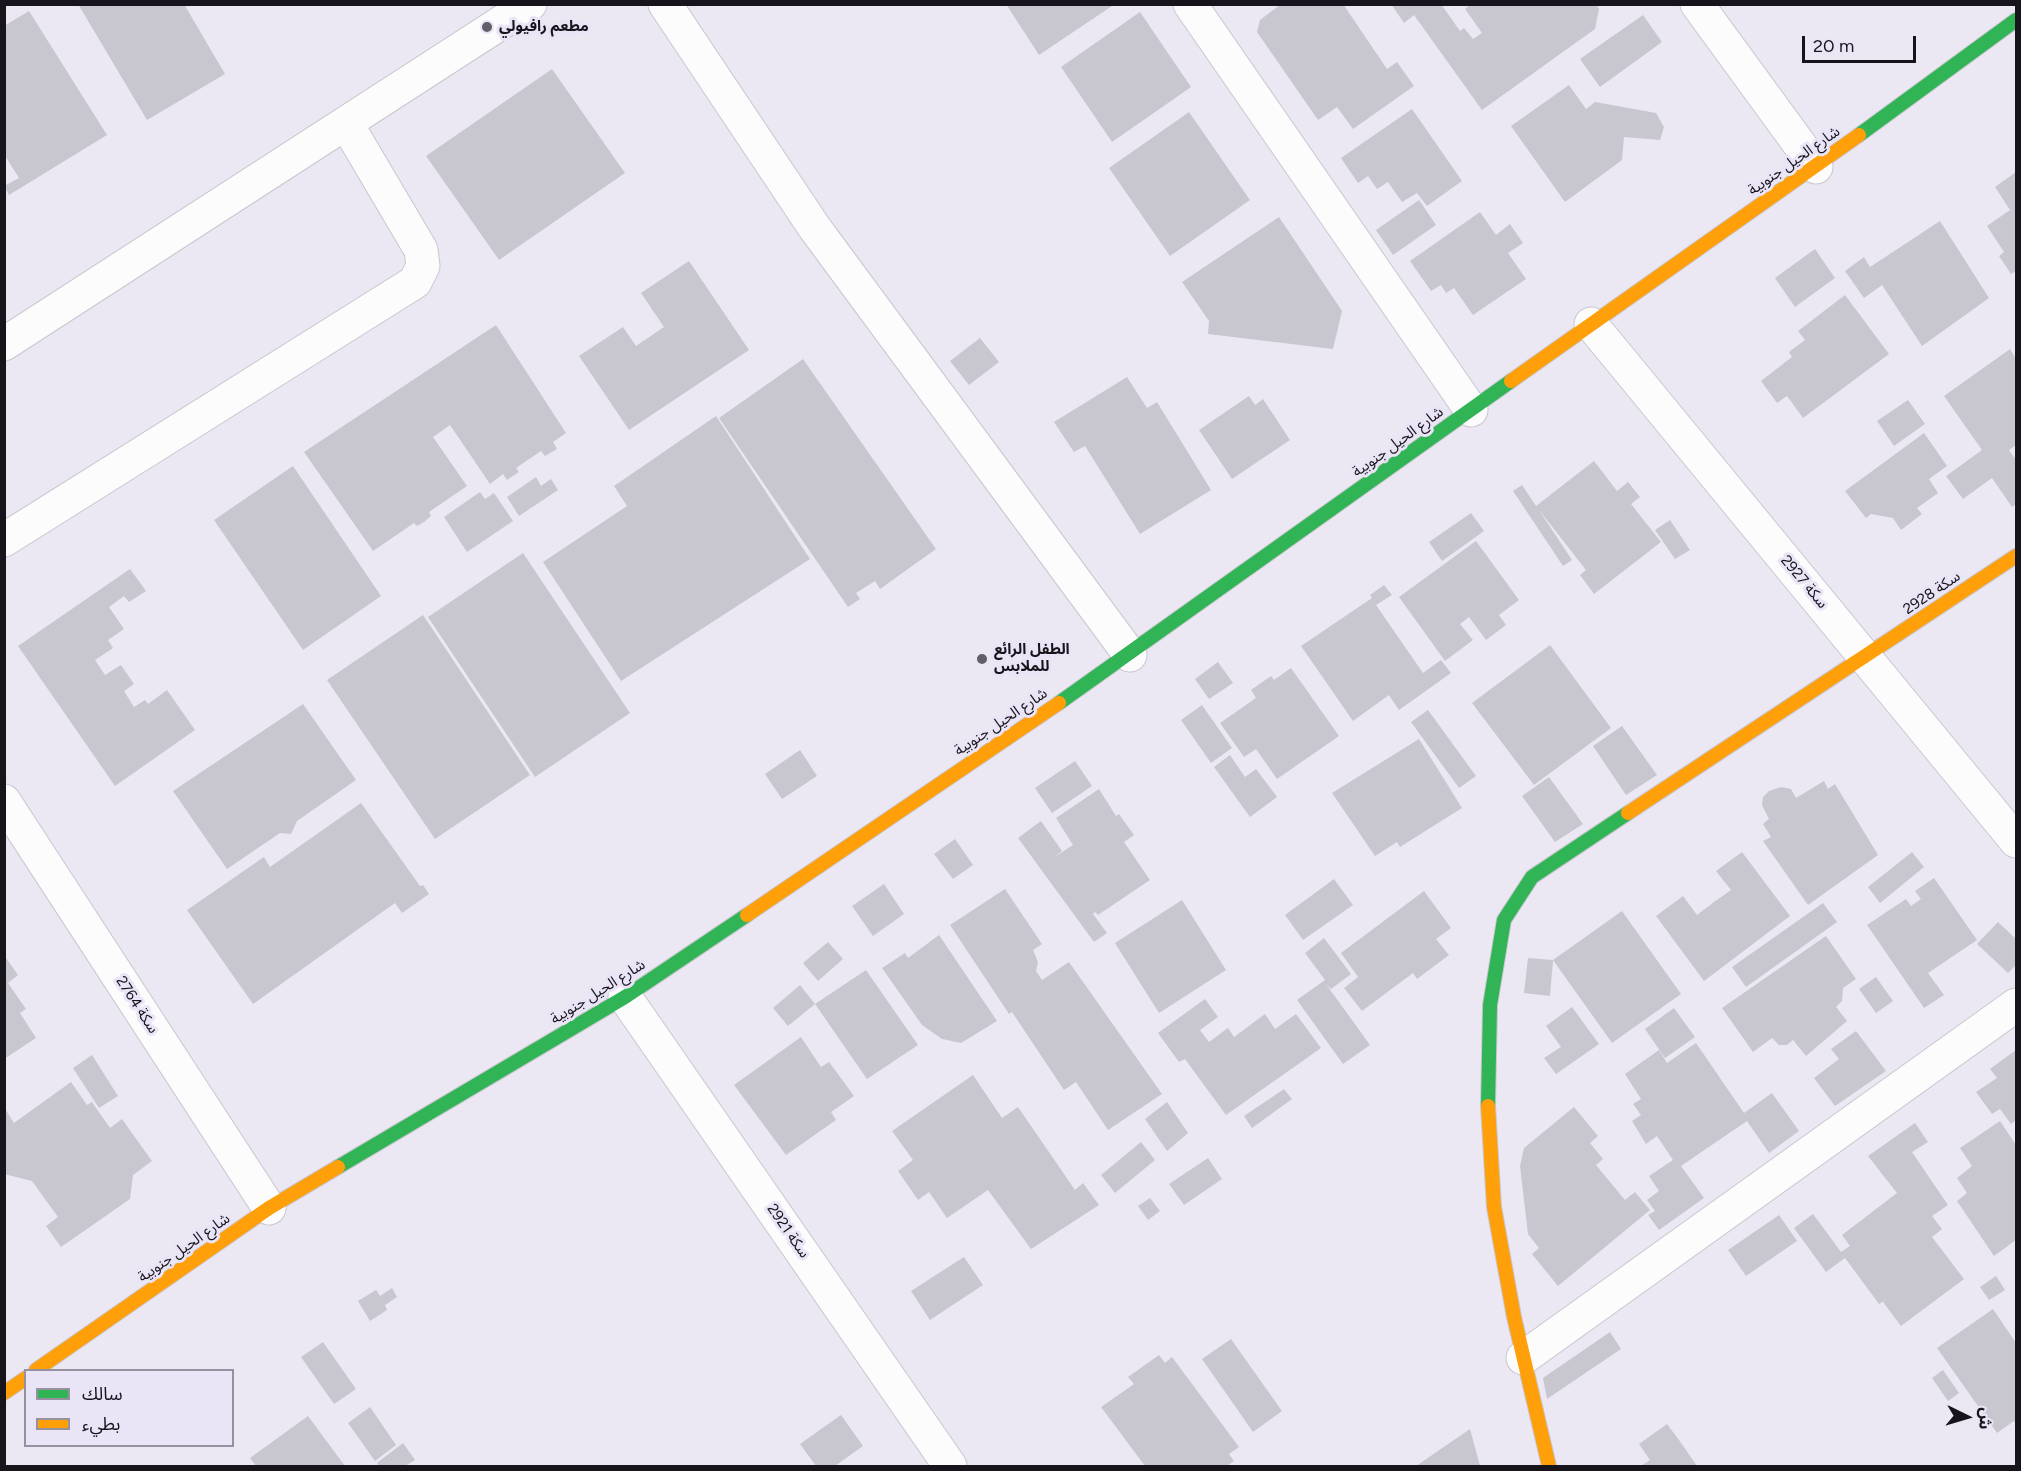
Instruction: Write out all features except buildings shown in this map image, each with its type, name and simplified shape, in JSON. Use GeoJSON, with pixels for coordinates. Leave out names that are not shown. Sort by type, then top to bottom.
{"type":"FeatureCollection","features":[{"type":"Feature","properties":{"kind":"street"},"geometry":{"type":"LineString","coordinates":[[4,344],[530,4]]}},
{"type":"Feature","properties":{"kind":"street"},"geometry":{"type":"LineString","coordinates":[[665,4],[814,227],[1130,655]]}},
{"type":"Feature","properties":{"kind":"street"},"geometry":{"type":"LineString","coordinates":[[1190,4],[1471,410]]}},
{"type":"Feature","properties":{"kind":"street"},"geometry":{"type":"LineString","coordinates":[[1697,4],[1816,167]]}},
{"type":"Feature","properties":{"kind":"street","name":"شارع الحيل جنوبية"},"geometry":{"type":"LineString","coordinates":[[39,1369],[269,1209],[625,997],[1130,655],[1591,324],[1816,167],[2016,20]]}},
{"type":"Feature","properties":{"kind":"street"},"geometry":{"type":"LineString","coordinates":[[4,540],[415,282],[423,266],[421,250],[346,123]]}},
{"type":"Feature","properties":{"kind":"street","name":"سكة 2927"},"geometry":{"type":"LineString","coordinates":[[1591,324],[2016,841]]}},
{"type":"Feature","properties":{"kind":"street","name":"سكة 2928"},"geometry":{"type":"LineString","coordinates":[[1549,1467],[1523,1358],[1494,1207],[1488,1098],[1490,1005],[1504,920],[1532,878],[1866,658],[2016,556]]}},
{"type":"Feature","properties":{"kind":"street","name":"سكة 2764"},"geometry":{"type":"LineString","coordinates":[[8,814],[269,1209]]}},
{"type":"Feature","properties":{"kind":"street","name":"سكة 2921"},"geometry":{"type":"LineString","coordinates":[[625,997],[950,1467]]}},
{"type":"Feature","properties":{"kind":"street"},"geometry":{"type":"LineString","coordinates":[[1523,1358],[2016,1005]]}},
{"type":"Feature","properties":{"kind":"street"},"geometry":{"type":"LineString","coordinates":[[4,1392],[24,1379]]}},
{"type":"Feature","properties":{"kind":"traffic: fast"},"geometry":{"type":"LineString","coordinates":[[1859,135],[2016,20]]}},
{"type":"Feature","properties":{"kind":"traffic: fast"},"geometry":{"type":"LineString","coordinates":[[1059,703],[1511,381]]}},
{"type":"Feature","properties":{"kind":"traffic: fast"},"geometry":{"type":"LineString","coordinates":[[1488,1106],[1490,1005],[1504,920],[1532,877],[1628,813]]}},
{"type":"Feature","properties":{"kind":"traffic: fast"},"geometry":{"type":"LineString","coordinates":[[338,1167],[625,997],[747,915]]}},
{"type":"Feature","properties":{"kind":"traffic: slow"},"geometry":{"type":"LineString","coordinates":[[1511,381],[1859,135]]}},
{"type":"Feature","properties":{"kind":"traffic: slow"},"geometry":{"type":"LineString","coordinates":[[1628,813],[2016,556]]}},
{"type":"Feature","properties":{"kind":"traffic: slow"},"geometry":{"type":"LineString","coordinates":[[747,915],[1059,703]]}},
{"type":"Feature","properties":{"kind":"traffic: slow"},"geometry":{"type":"LineString","coordinates":[[1488,1106],[1494,1207],[1514,1317],[1549,1466]]}},
{"type":"Feature","properties":{"kind":"traffic: slow"},"geometry":{"type":"LineString","coordinates":[[37,1369],[269,1208],[338,1167]]}},
{"type":"Feature","properties":{"kind":"traffic: slow"},"geometry":{"type":"LineString","coordinates":[[4,1393],[24,1379]]}},
{"type":"Feature","properties":{"kind":"place","name":"مطعم رافيولي"},"geometry":{"type":"Point","coordinates":[487,27]}},
{"type":"Feature","properties":{"kind":"place","name":"الطفل الرائع للملابس"},"geometry":{"type":"Point","coordinates":[982,659]}}]}
